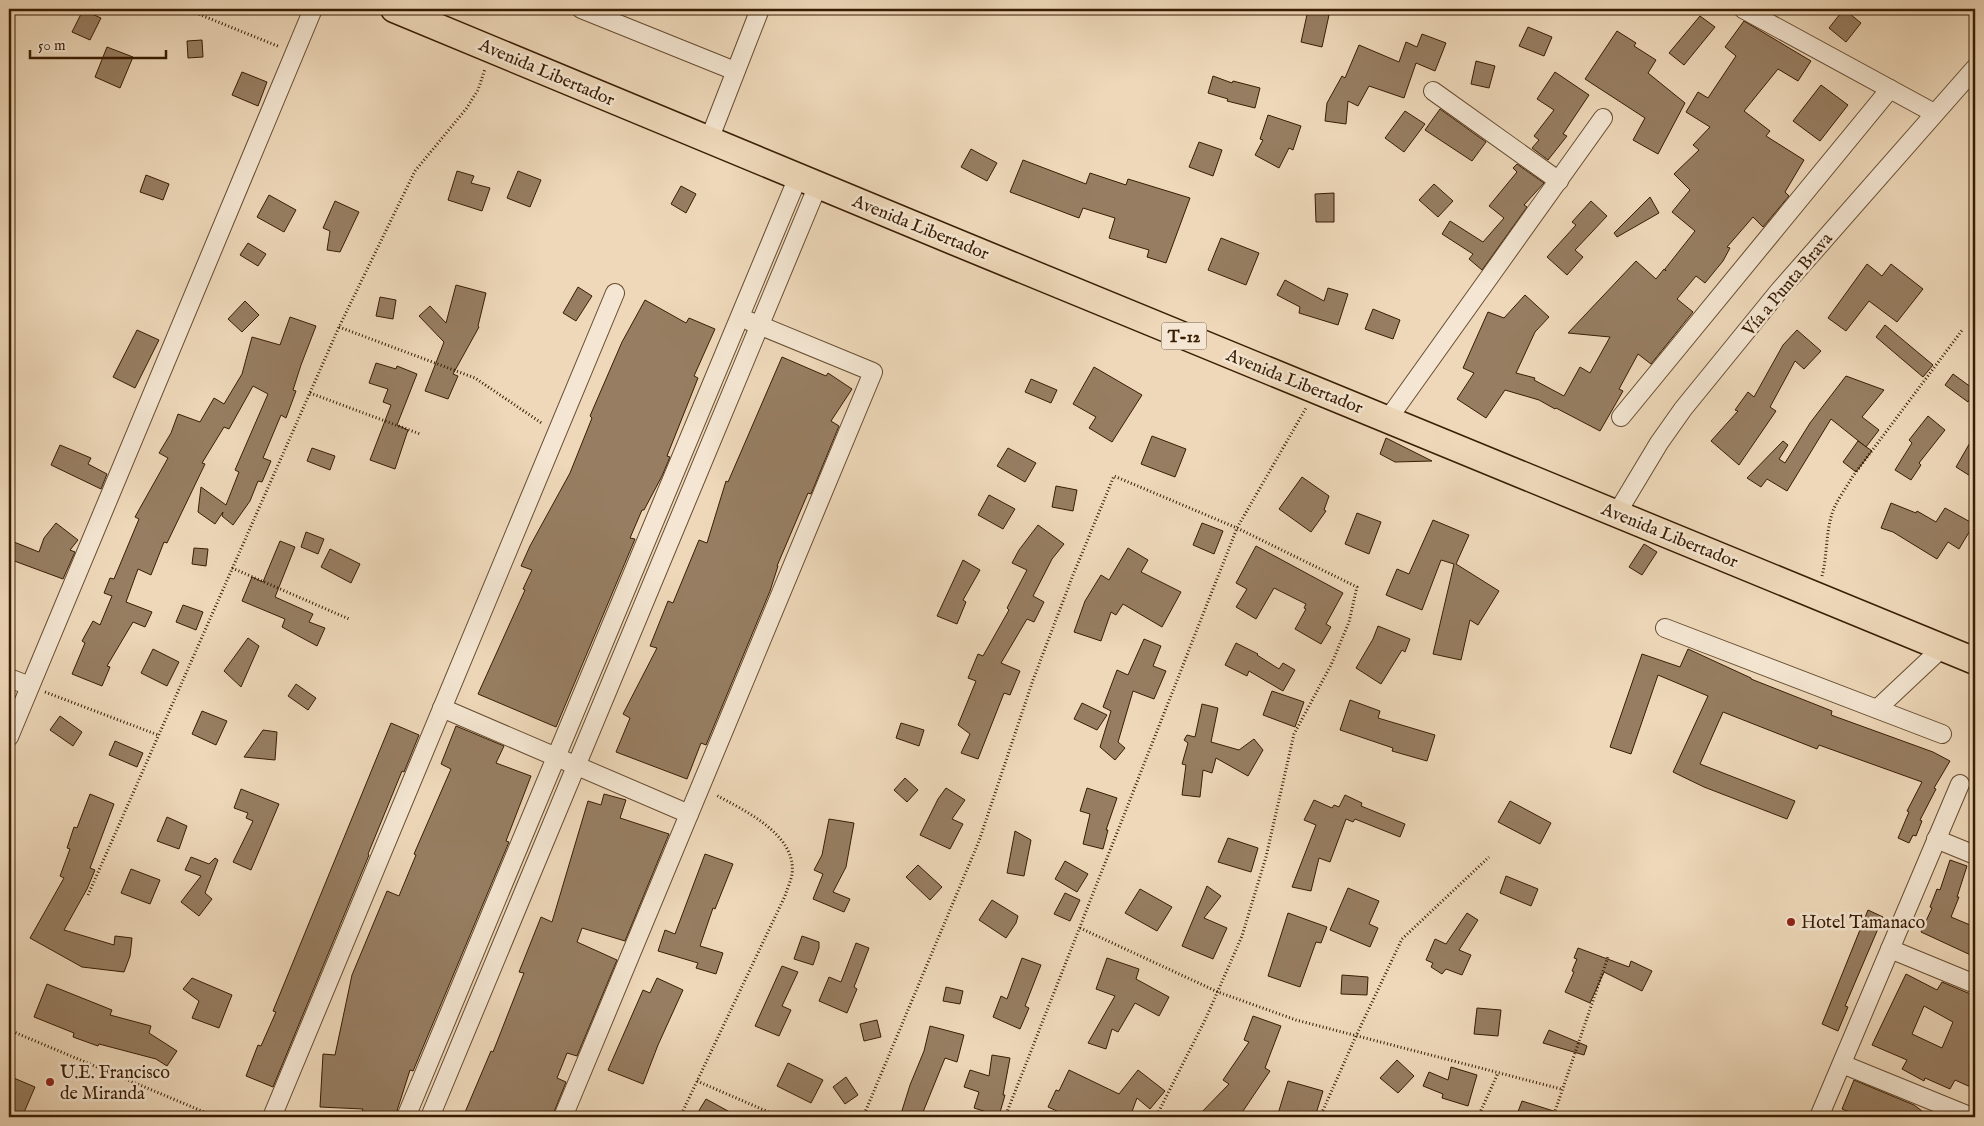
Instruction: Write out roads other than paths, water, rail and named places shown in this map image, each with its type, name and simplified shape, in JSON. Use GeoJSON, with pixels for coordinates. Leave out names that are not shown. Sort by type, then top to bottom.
{"type":"FeatureCollection","features":[{"type":"Feature","properties":{"kind":"highway","name":"Avenida Libertador"},"geometry":{"type":"LineString","coordinates":[[394,9],[1975,660]]}},
{"type":"Feature","properties":{"kind":"street"},"geometry":{"type":"LineString","coordinates":[[9,737],[313,9]]}},
{"type":"Feature","properties":{"kind":"street"},"geometry":{"type":"LineString","coordinates":[[581,9],[735,72]]}},
{"type":"Feature","properties":{"kind":"street"},"geometry":{"type":"LineString","coordinates":[[709,140],[760,9]]}},
{"type":"Feature","properties":{"kind":"street"},"geometry":{"type":"LineString","coordinates":[[1743,9],[1934,113]]}},
{"type":"Feature","properties":{"kind":"street","name":"Vía a Punta Brava"},"geometry":{"type":"LineString","coordinates":[[1617,513],[1659,443],[1683,410],[1779,291],[1975,68]]}},
{"type":"Feature","properties":{"kind":"street"},"geometry":{"type":"LineString","coordinates":[[1621,417],[1890,89]]}},
{"type":"Feature","properties":{"kind":"street"},"geometry":{"type":"LineString","coordinates":[[1433,91],[1559,181]]}},
{"type":"Feature","properties":{"kind":"street"},"geometry":{"type":"LineString","coordinates":[[1388,419],[1603,118]]}},
{"type":"Feature","properties":{"kind":"street"},"geometry":{"type":"LineString","coordinates":[[406,1117],[740,317],[808,181]]}},
{"type":"Feature","properties":{"kind":"street"},"geometry":{"type":"LineString","coordinates":[[430,1117],[760,326],[808,181]]}},
{"type":"Feature","properties":{"kind":"street"},"geometry":{"type":"LineString","coordinates":[[272,1117],[615,293]]}},
{"type":"Feature","properties":{"kind":"street"},"geometry":{"type":"LineString","coordinates":[[563,1117],[873,372],[740,317]]}},
{"type":"Feature","properties":{"kind":"street"},"geometry":{"type":"LineString","coordinates":[[1665,628],[1942,734]]}},
{"type":"Feature","properties":{"kind":"street"},"geometry":{"type":"LineString","coordinates":[[1877,709],[1943,648]]}},
{"type":"Feature","properties":{"kind":"street"},"geometry":{"type":"LineString","coordinates":[[9,678],[30,686]]}},
{"type":"Feature","properties":{"kind":"street"},"geometry":{"type":"LineString","coordinates":[[442,708],[689,814]]}},
{"type":"Feature","properties":{"kind":"street"},"geometry":{"type":"LineString","coordinates":[[1819,1117],[1960,784]]}},
{"type":"Feature","properties":{"kind":"street"},"geometry":{"type":"LineString","coordinates":[[1936,839],[1975,855]]}},
{"type":"Feature","properties":{"kind":"street"},"geometry":{"type":"LineString","coordinates":[[1890,949],[1975,984]]}},
{"type":"Feature","properties":{"kind":"street"},"geometry":{"type":"LineString","coordinates":[[1842,1064],[1972,1117]]}},
{"type":"Feature","properties":{"kind":"place","name":"Hotel Tamanaco"},"geometry":{"type":"Point","coordinates":[1791,922]}},
{"type":"Feature","properties":{"kind":"place","name":"U.E. Francisco de Miranda"},"geometry":{"type":"Point","coordinates":[50,1082]}}]}
